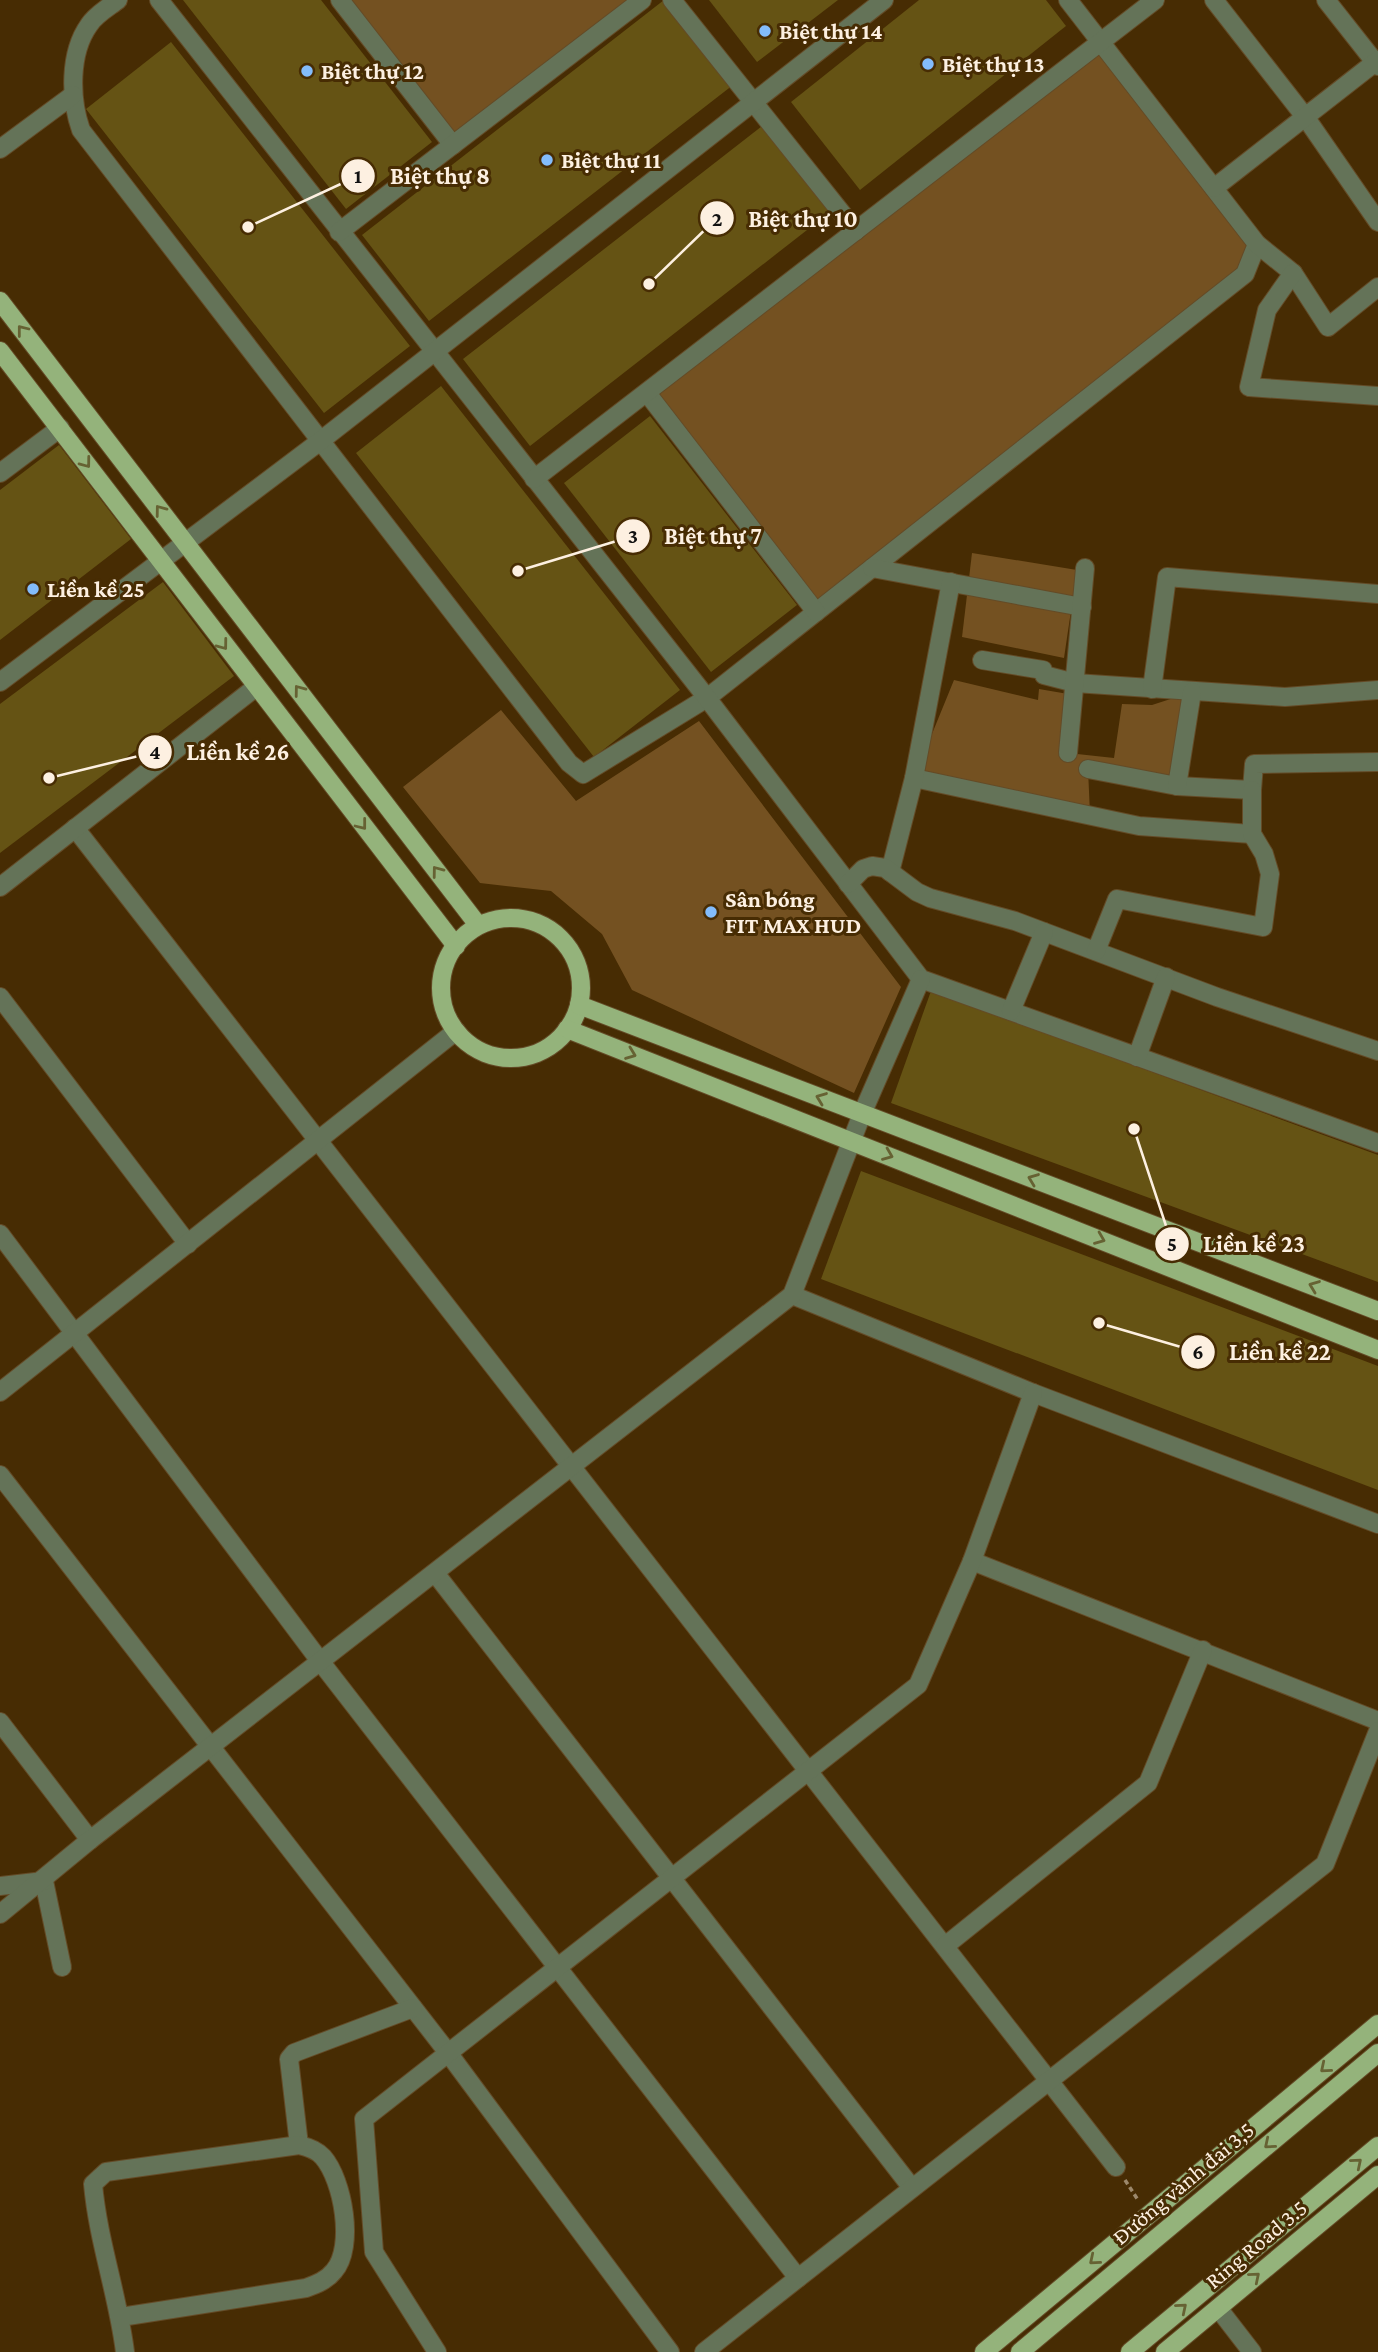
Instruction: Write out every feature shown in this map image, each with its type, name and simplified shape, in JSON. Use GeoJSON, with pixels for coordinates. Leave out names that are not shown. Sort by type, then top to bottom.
{"type":"FeatureCollection","features":[{"type":"Feature","properties":{"kind":"main road"},"geometry":{"type":"LineString","coordinates":[[0,302],[478,925]]}},
{"type":"Feature","properties":{"kind":"main road"},"geometry":{"type":"LineString","coordinates":[[0,351],[456,946]]}},
{"type":"Feature","properties":{"kind":"main road"},"geometry":{"type":"LineString","coordinates":[[518,918],[538,923],[555,934],[569,949],[578,966],[581,986],[579,1005],[567,1029],[556,1042],[537,1053],[515,1058],[493,1056],[473,1047],[456,1031],[446,1014],[441,994],[442,973],[456,946],[478,925],[498,919],[518,918]]}},
{"type":"Feature","properties":{"kind":"main road"},"geometry":{"type":"LineString","coordinates":[[579,1005],[1378,1311]]}},
{"type":"Feature","properties":{"kind":"main road"},"geometry":{"type":"LineString","coordinates":[[567,1029],[1378,1350]]}},
{"type":"Feature","properties":{"kind":"main road"},"geometry":{"type":"LineString","coordinates":[[984,2352],[1378,2024]]}},
{"type":"Feature","properties":{"kind":"main road","name":"Đường vành đai 3,5"},"geometry":{"type":"LineString","coordinates":[[1020,2352],[1378,2053]]}},
{"type":"Feature","properties":{"kind":"main road"},"geometry":{"type":"LineString","coordinates":[[1129,2352],[1378,2146]]}},
{"type":"Feature","properties":{"kind":"main road","name":"Ring Road 3.5"},"geometry":{"type":"LineString","coordinates":[[1164,2352],[1378,2175]]}},
{"type":"Feature","properties":{"kind":"street"},"geometry":{"type":"LineString","coordinates":[[118,0],[89,24],[77,58],[73,95],[81,130],[569,763],[583,774],[707,698],[1245,274],[1257,244]]}},
{"type":"Feature","properties":{"kind":"street"},"geometry":{"type":"LineString","coordinates":[[159,0],[707,698],[920,979],[1378,1143]]}},
{"type":"Feature","properties":{"kind":"street"},"geometry":{"type":"LineString","coordinates":[[340,0],[453,145]]}},
{"type":"Feature","properties":{"kind":"street"},"geometry":{"type":"LineString","coordinates":[[339,232],[642,0]]}},
{"type":"Feature","properties":{"kind":"street"},"geometry":{"type":"LineString","coordinates":[[672,0],[856,231]]}},
{"type":"Feature","properties":{"kind":"street"},"geometry":{"type":"LineString","coordinates":[[0,681],[436,351],[754,102],[864,6],[884,0]]}},
{"type":"Feature","properties":{"kind":"street"},"geometry":{"type":"LineString","coordinates":[[1068,0],[1257,244],[1293,273],[1328,327],[1378,287]]}},
{"type":"Feature","properties":{"kind":"street"},"geometry":{"type":"LineString","coordinates":[[534,480],[1155,0]]}},
{"type":"Feature","properties":{"kind":"street"},"geometry":{"type":"LineString","coordinates":[[1214,0],[1307,118],[1378,222]]}},
{"type":"Feature","properties":{"kind":"street"},"geometry":{"type":"LineString","coordinates":[[1214,188],[1377,63],[1326,0]]}},
{"type":"Feature","properties":{"kind":"street"},"geometry":{"type":"LineString","coordinates":[[0,149],[73,95]]}},
{"type":"Feature","properties":{"kind":"street"},"geometry":{"type":"LineString","coordinates":[[1293,273],[1266,310],[1249,387],[1378,396]]}},
{"type":"Feature","properties":{"kind":"street"},"geometry":{"type":"LineString","coordinates":[[647,393],[816,612]]}},
{"type":"Feature","properties":{"kind":"street"},"geometry":{"type":"LineString","coordinates":[[0,473],[60,428]]}},
{"type":"Feature","properties":{"kind":"street"},"geometry":{"type":"LineString","coordinates":[[872,568],[1082,607]]}},
{"type":"Feature","properties":{"kind":"street"},"geometry":{"type":"LineString","coordinates":[[1068,754],[1085,568]]}},
{"type":"Feature","properties":{"kind":"street"},"geometry":{"type":"LineString","coordinates":[[1152,689],[1167,577],[1378,594]]}},
{"type":"Feature","properties":{"kind":"street"},"geometry":{"type":"LineString","coordinates":[[890,872],[914,778],[951,582]]}},
{"type":"Feature","properties":{"kind":"street"},"geometry":{"type":"LineString","coordinates":[[982,660],[1043,670],[1044,675],[1075,683],[1152,689],[1285,697],[1378,690]]}},
{"type":"Feature","properties":{"kind":"street"},"geometry":{"type":"LineString","coordinates":[[0,887],[256,687]]}},
{"type":"Feature","properties":{"kind":"street"},"geometry":{"type":"LineString","coordinates":[[1177,786],[1192,692]]}},
{"type":"Feature","properties":{"kind":"street"},"geometry":{"type":"LineString","coordinates":[[1096,951],[1117,899],[1263,928],[1270,874],[1269,865],[1252,834],[1254,764],[1378,762]]}},
{"type":"Feature","properties":{"kind":"street"},"geometry":{"type":"LineString","coordinates":[[1088,769],[1177,786],[1252,790]]}},
{"type":"Feature","properties":{"kind":"street"},"geometry":{"type":"LineString","coordinates":[[914,778],[1139,826],[1252,834]]}},
{"type":"Feature","properties":{"kind":"street"},"geometry":{"type":"LineString","coordinates":[[75,828],[1116,2167]]}},
{"type":"Feature","properties":{"kind":"street"},"geometry":{"type":"LineString","coordinates":[[848,884],[854,875],[872,866],[890,872],[930,898],[988,913],[1044,932],[1378,1051]]}},
{"type":"Feature","properties":{"kind":"street"},"geometry":{"type":"LineString","coordinates":[[1011,1011],[1044,932]]}},
{"type":"Feature","properties":{"kind":"street"},"geometry":{"type":"LineString","coordinates":[[1137,1057],[1166,977]]}},
{"type":"Feature","properties":{"kind":"street"},"geometry":{"type":"LineString","coordinates":[[0,1914],[44,1881],[90,1840],[792,1296],[862,1114],[920,979]]}},
{"type":"Feature","properties":{"kind":"street"},"geometry":{"type":"LineString","coordinates":[[0,997],[188,1244]]}},
{"type":"Feature","properties":{"kind":"street"},"geometry":{"type":"LineString","coordinates":[[0,1392],[456,1031]]}},
{"type":"Feature","properties":{"kind":"street"},"geometry":{"type":"LineString","coordinates":[[0,1234],[320,1661],[799,2277]]}},
{"type":"Feature","properties":{"kind":"street"},"geometry":{"type":"LineString","coordinates":[[792,1296],[1033,1393],[1378,1524]]}},
{"type":"Feature","properties":{"kind":"street"},"geometry":{"type":"LineString","coordinates":[[438,2352],[374,2252],[364,2119],[919,1685],[972,1561],[1033,1393]]}},
{"type":"Feature","properties":{"kind":"street"},"geometry":{"type":"LineString","coordinates":[[0,1475],[449,2054],[670,2352]]}},
{"type":"Feature","properties":{"kind":"street"},"geometry":{"type":"LineString","coordinates":[[972,1561],[1378,1721]]}},
{"type":"Feature","properties":{"kind":"street"},"geometry":{"type":"LineString","coordinates":[[435,1573],[912,2188]]}},
{"type":"Feature","properties":{"kind":"street"},"geometry":{"type":"LineString","coordinates":[[945,1946],[1148,1783],[1203,1650]]}},
{"type":"Feature","properties":{"kind":"street"},"geometry":{"type":"LineString","coordinates":[[0,1722],[90,1840]]}},
{"type":"Feature","properties":{"kind":"street"},"geometry":{"type":"LineString","coordinates":[[704,2352],[1325,1864],[1378,1731]]}},
{"type":"Feature","properties":{"kind":"street"},"geometry":{"type":"LineString","coordinates":[[0,1886],[44,1881]]}},
{"type":"Feature","properties":{"kind":"street"},"geometry":{"type":"LineString","coordinates":[[44,1881],[61,1967]]}},
{"type":"Feature","properties":{"kind":"street"},"geometry":{"type":"LineString","coordinates":[[299,2145],[289,2059],[294,2053],[413,2008]]}},
{"type":"Feature","properties":{"kind":"street"},"geometry":{"type":"LineString","coordinates":[[121,2317],[306,2288],[325,2280],[335,2271],[342,2255],[345,2216],[336,2178],[323,2157],[312,2148],[299,2145],[106,2172],[98,2177],[93,2184],[97,2226],[121,2317],[125,2352]]}},
{"type":"Feature","properties":{"kind":"street"},"geometry":{"type":"LineString","coordinates":[[1218,2308],[1252,2352]]}},
{"type":"Feature","properties":{"kind":"path"},"geometry":{"type":"LineString","coordinates":[[1116,2167],[1148,2215]]}},
{"type":"Feature","properties":{"kind":"shaded area"},"geometry":{"type":"Polygon","coordinates":[[[339,0],[642,0],[453,145],[339,0]]]}},
{"type":"Feature","properties":{"kind":"shaded area"},"geometry":{"type":"Polygon","coordinates":[[[1100,42],[1257,244],[1245,274],[816,612],[647,393],[1100,42]]]}},
{"type":"Feature","properties":{"kind":"shaded area"},"geometry":{"type":"Polygon","coordinates":[[[972,553],[1077,570],[1064,658],[962,637],[972,553]]]}},
{"type":"Feature","properties":{"kind":"shaded area"},"geometry":{"type":"Polygon","coordinates":[[[954,680],[1038,700],[1039,689],[1074,695],[1068,753],[1114,758],[1122,704],[1152,705],[1192,692],[1177,786],[1088,769],[1090,814],[914,778],[954,680]]]}},
{"type":"Feature","properties":{"kind":"shaded area","name":"Sân bóng FIT MAX HUD"},"geometry":{"type":"Polygon","coordinates":[[[501,710],[576,801],[699,721],[901,987],[854,1093],[632,990],[602,934],[551,891],[480,883],[403,787],[501,710]]]}},
{"type":"Feature","properties":{"kind":"building","name":"Biệt thự 12"},"geometry":{"type":"Polygon","coordinates":[[[183,0],[321,0],[432,142],[346,209],[183,0]]]}},
{"type":"Feature","properties":{"kind":"building","name":"Biệt thự 11"},"geometry":{"type":"Polygon","coordinates":[[[664,0],[733,85],[429,321],[362,235],[664,0]]]}},
{"type":"Feature","properties":{"kind":"building","name":"Biệt thự 14"},"geometry":{"type":"Polygon","coordinates":[[[709,0],[838,0],[757,62],[709,0]]]}},
{"type":"Feature","properties":{"kind":"building","name":"Biệt thự 13"},"geometry":{"type":"Polygon","coordinates":[[[919,0],[1046,0],[1066,26],[860,190],[791,102],[919,0]]]}},
{"type":"Feature","properties":{"kind":"building"},"geometry":{"type":"Polygon","coordinates":[[[171,42],[410,346],[324,413],[86,109],[171,42]]]}},
{"type":"Feature","properties":{"kind":"building"},"geometry":{"type":"Polygon","coordinates":[[[766,123],[834,209],[530,446],[463,359],[766,123]]]}},
{"type":"Feature","properties":{"kind":"building"},"geometry":{"type":"Polygon","coordinates":[[[441,386],[680,690],[594,757],[356,453],[441,386]]]}},
{"type":"Feature","properties":{"kind":"building"},"geometry":{"type":"Polygon","coordinates":[[[650,416],[797,605],[711,672],[564,483],[650,416]]]}},
{"type":"Feature","properties":{"kind":"building","name":"Liền kề 25"},"geometry":{"type":"Polygon","coordinates":[[[59,445],[131,539],[0,640],[0,490],[59,445]]]}},
{"type":"Feature","properties":{"kind":"building"},"geometry":{"type":"Polygon","coordinates":[[[163,582],[234,676],[0,853],[0,704],[163,582]]]}},
{"type":"Feature","properties":{"kind":"building"},"geometry":{"type":"Polygon","coordinates":[[[931,991],[1378,1155],[1378,1282],[891,1103],[931,991]]]}},
{"type":"Feature","properties":{"kind":"building"},"geometry":{"type":"Polygon","coordinates":[[[861,1171],[1378,1366],[1378,1490],[821,1279],[861,1171]]]}},
{"type":"Feature","properties":{"kind":"place","name":"Biệt thự 14"},"geometry":{"type":"Point","coordinates":[765,31]}},
{"type":"Feature","properties":{"kind":"place","name":"Biệt thự 13"},"geometry":{"type":"Point","coordinates":[928,64]}},
{"type":"Feature","properties":{"kind":"place","name":"Biệt thự 12"},"geometry":{"type":"Point","coordinates":[307,71]}},
{"type":"Feature","properties":{"kind":"place","name":"Biệt thự 11"},"geometry":{"type":"Point","coordinates":[547,160]}},
{"type":"Feature","properties":{"kind":"place","name":"Biệt thự 8"},"geometry":{"type":"Point","coordinates":[248,227]}},
{"type":"Feature","properties":{"kind":"place","name":"Biệt thự 10"},"geometry":{"type":"Point","coordinates":[649,284]}},
{"type":"Feature","properties":{"kind":"place","name":"Biệt thự 7"},"geometry":{"type":"Point","coordinates":[518,571]}},
{"type":"Feature","properties":{"kind":"place","name":"Liền kề 25"},"geometry":{"type":"Point","coordinates":[33,589]}},
{"type":"Feature","properties":{"kind":"place","name":"Liền kề 26"},"geometry":{"type":"Point","coordinates":[49,778]}},
{"type":"Feature","properties":{"kind":"place","name":"Sân bóng FIT MAX HUD"},"geometry":{"type":"Point","coordinates":[711,912]}},
{"type":"Feature","properties":{"kind":"place","name":"Liền kề 23"},"geometry":{"type":"Point","coordinates":[1134,1129]}},
{"type":"Feature","properties":{"kind":"place","name":"Liền kề 22"},"geometry":{"type":"Point","coordinates":[1099,1323]}}]}
